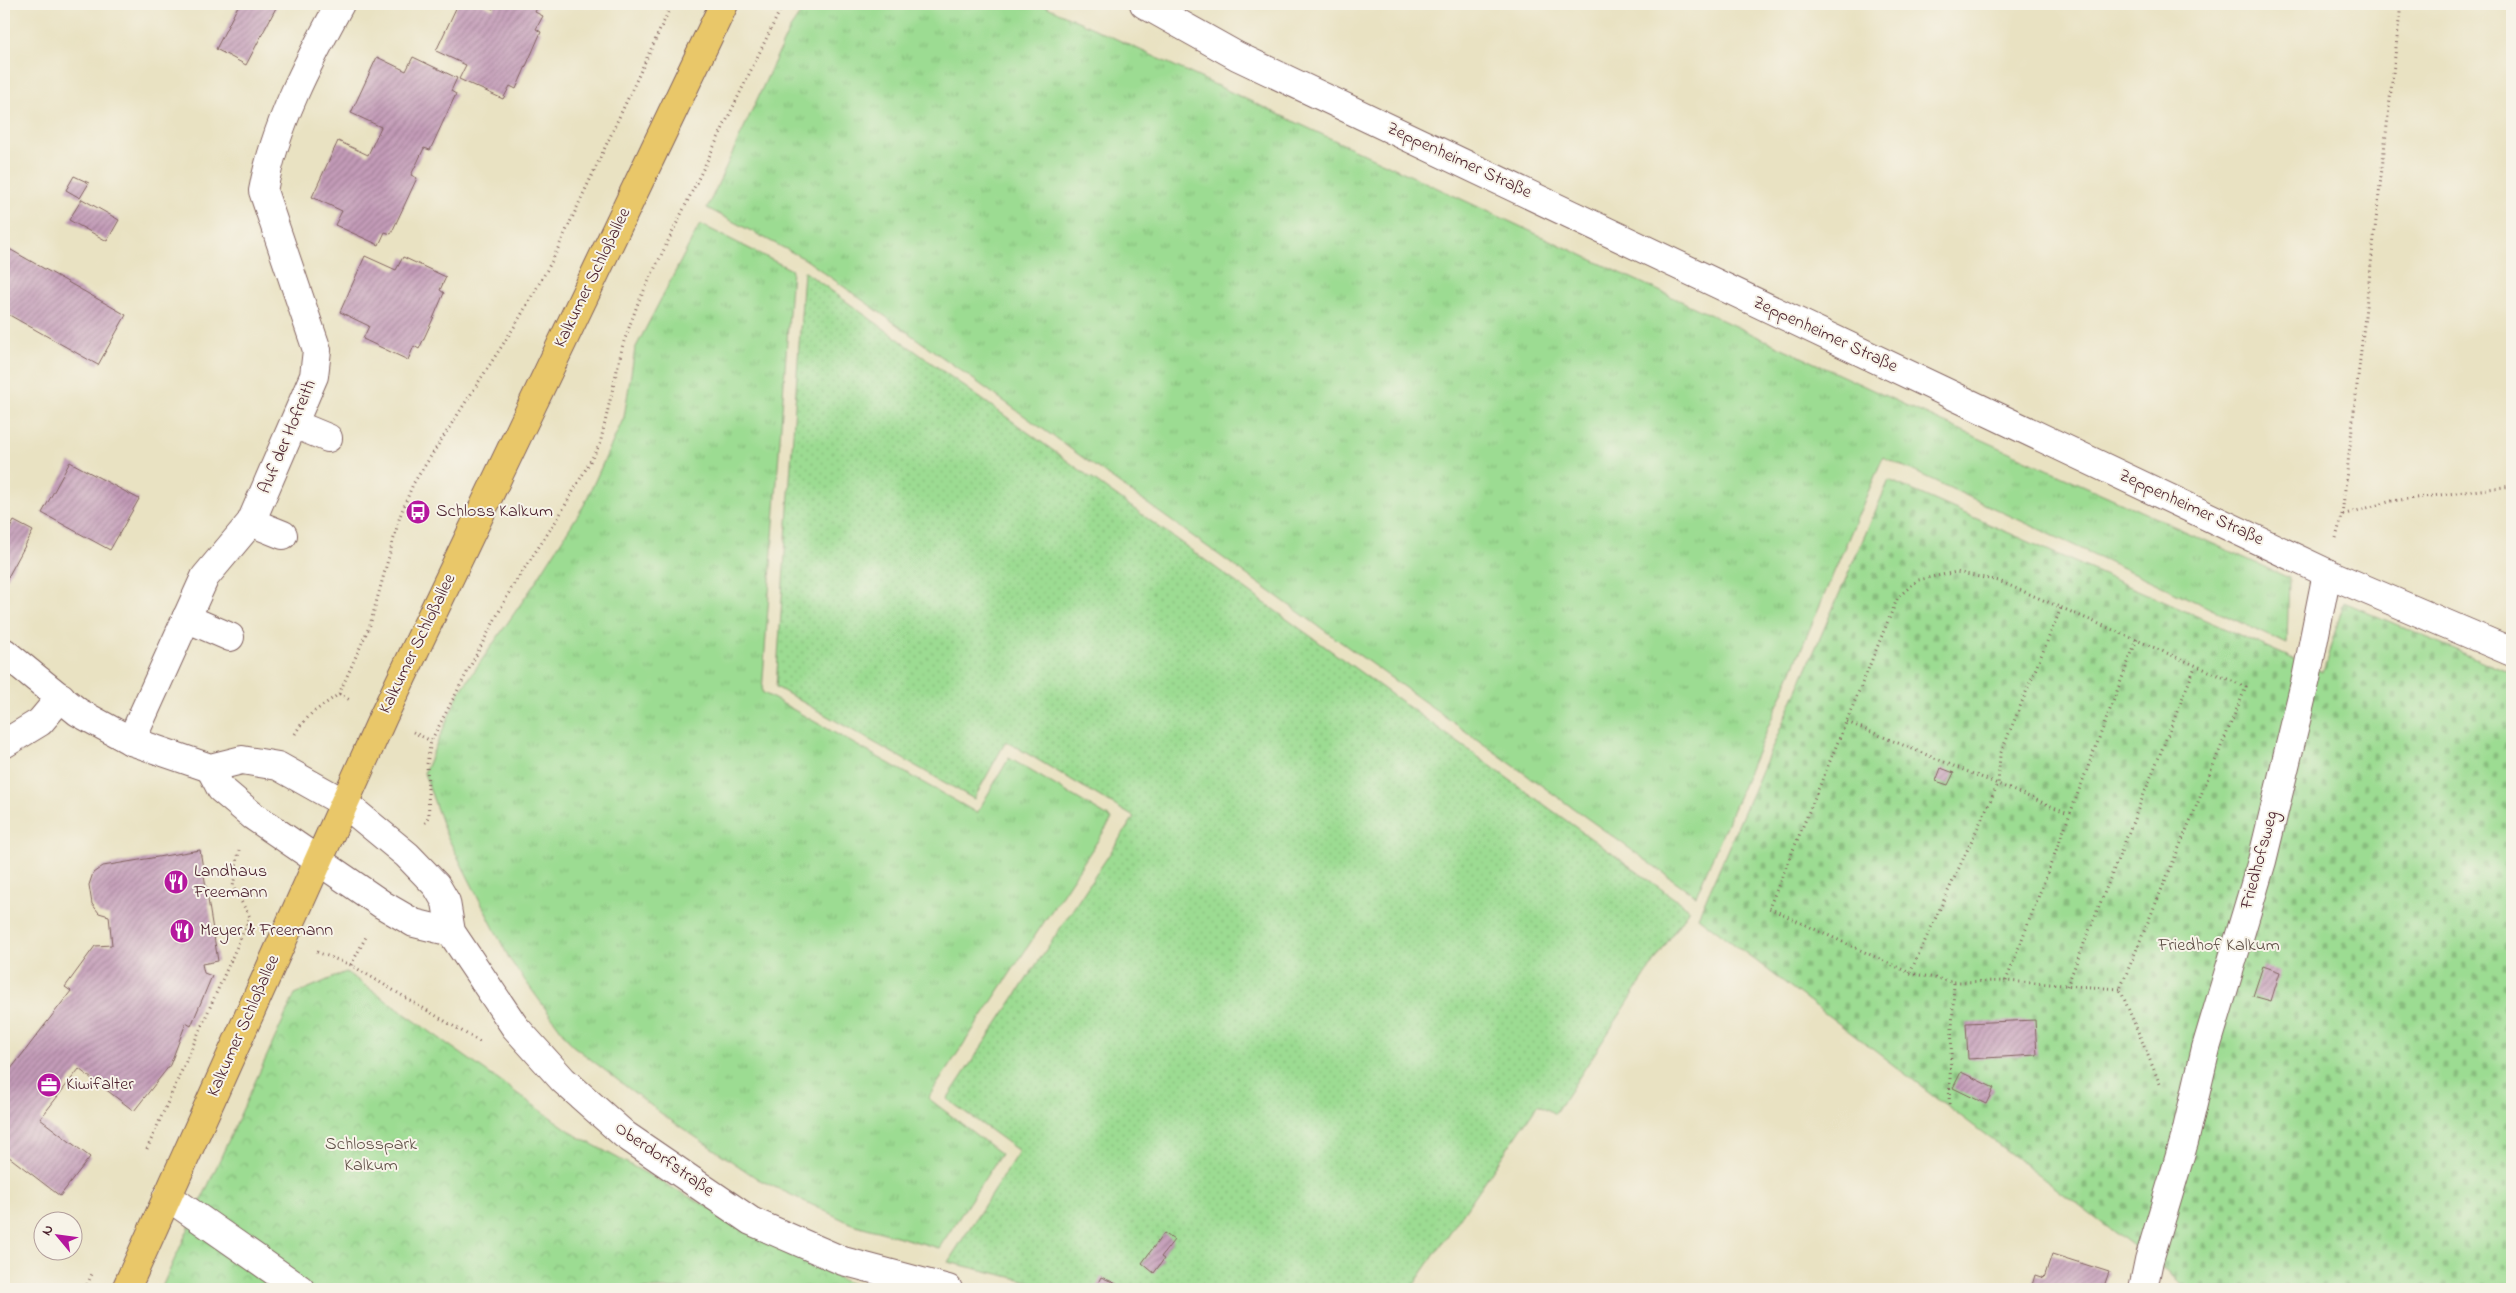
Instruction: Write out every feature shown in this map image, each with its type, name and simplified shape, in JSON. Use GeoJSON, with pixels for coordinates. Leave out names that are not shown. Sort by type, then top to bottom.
{"type":"FeatureCollection","features":[{"type":"Feature","properties":{"kind":"main road","name":"Kalkumer Schloßallee"},"geometry":{"type":"LineString","coordinates":[[126,1289],[344,803],[724,4]]}},
{"type":"Feature","properties":{"kind":"street","name":"Auf der Hofreith"},"geometry":{"type":"LineString","coordinates":[[131,741],[205,577],[251,522],[314,376],[317,350],[263,191],[268,164],[286,115],[311,56],[340,4]]}},
{"type":"Feature","properties":{"kind":"street","name":"Zeppenheimer Straße"},"geometry":{"type":"LineString","coordinates":[[1144,4],[1237,56],[2327,573],[2512,652]]}},
{"type":"Feature","properties":{"kind":"street"},"geometry":{"type":"LineString","coordinates":[[294,424],[328,438]]}},
{"type":"Feature","properties":{"kind":"street"},"geometry":{"type":"LineString","coordinates":[[251,522],[283,534]]}},
{"type":"Feature","properties":{"kind":"street","name":"Friedhofsweg"},"geometry":{"type":"LineString","coordinates":[[2143,1289],[2184,1142],[2206,1048],[2262,861],[2306,679],[2327,573]]}},
{"type":"Feature","properties":{"kind":"street"},"geometry":{"type":"LineString","coordinates":[[186,618],[230,637]]}},
{"type":"Feature","properties":{"kind":"street"},"geometry":{"type":"LineString","coordinates":[[4,652],[78,712],[131,741],[210,768],[222,789],[253,816],[383,905],[414,923],[451,932]]}},
{"type":"Feature","properties":{"kind":"street"},"geometry":{"type":"LineString","coordinates":[[4,744],[40,722],[61,698]]}},
{"type":"Feature","properties":{"kind":"street","name":"Oberdorfstraße"},"geometry":{"type":"LineString","coordinates":[[210,768],[242,760],[278,766],[344,803],[407,855],[436,885],[446,902],[451,932],[515,1027],[563,1080],[625,1135],[751,1221],[843,1261],[936,1288]]}},
{"type":"Feature","properties":{"kind":"street"},"geometry":{"type":"LineString","coordinates":[[167,1196],[300,1289]]}},
{"type":"Feature","properties":{"kind":"path"},"geometry":{"type":"LineString","coordinates":[[278,766],[300,726],[312,713],[339,694],[370,626],[383,585],[400,516],[413,484],[516,324],[552,261],[672,4]]}},
{"type":"Feature","properties":{"kind":"path"},"geometry":{"type":"LineString","coordinates":[[429,815],[427,764],[431,741],[512,587],[558,518],[600,444],[623,344],[638,303],[783,4]]}},
{"type":"Feature","properties":{"kind":"path"},"geometry":{"type":"LineString","coordinates":[[2327,573],[2342,515],[2402,4]]}},
{"type":"Feature","properties":{"kind":"path"},"geometry":{"type":"LineString","coordinates":[[2342,515],[2392,501],[2512,486]]}},
{"type":"Feature","properties":{"kind":"path"},"geometry":{"type":"LineString","coordinates":[[2120,989],[2006,980],[1954,982],[1910,973],[1769,908],[1898,597],[1918,580],[1956,572],[1999,581],[2137,639],[2195,667],[2246,687],[2120,989],[2161,1088]]}},
{"type":"Feature","properties":{"kind":"path"},"geometry":{"type":"LineString","coordinates":[[1910,973],[1998,784],[2000,754],[2062,608]]}},
{"type":"Feature","properties":{"kind":"path"},"geometry":{"type":"LineString","coordinates":[[2006,980],[2068,813],[2137,639]]}},
{"type":"Feature","properties":{"kind":"path"},"geometry":{"type":"LineString","coordinates":[[2067,986],[2195,667]]}},
{"type":"Feature","properties":{"kind":"path"},"geometry":{"type":"LineString","coordinates":[[339,694],[357,702]]}},
{"type":"Feature","properties":{"kind":"path"},"geometry":{"type":"LineString","coordinates":[[1846,722],[2068,813]]}},
{"type":"Feature","properties":{"kind":"path"},"geometry":{"type":"LineString","coordinates":[[416,734],[431,741]]}},
{"type":"Feature","properties":{"kind":"path"},"geometry":{"type":"LineString","coordinates":[[145,1153],[250,917],[233,887],[238,853],[253,816]]}},
{"type":"Feature","properties":{"kind":"path"},"geometry":{"type":"LineString","coordinates":[[315,951],[351,965],[486,1045]]}},
{"type":"Feature","properties":{"kind":"path"},"geometry":{"type":"LineString","coordinates":[[1949,1104],[1954,982]]}},
{"type":"Feature","properties":{"kind":"path"},"geometry":{"type":"LineString","coordinates":[[85,1289],[93,1271]]}},
{"type":"Feature","properties":{"kind":"green space"},"geometry":{"type":"Polygon","coordinates":[[[807,4],[1041,4],[1905,405],[2289,578],[2287,644],[1883,457],[1696,896],[805,259],[707,208],[789,30],[807,4]]]}},
{"type":"Feature","properties":{"kind":"green space"},"geometry":{"type":"Polygon","coordinates":[[[700,224],[792,270],[762,692],[977,813],[1009,758],[1112,819],[928,1098],[1001,1154],[939,1248],[852,1224],[758,1179],[666,1117],[572,1045],[510,960],[445,832],[424,773],[459,693],[531,589],[584,505],[624,417],[635,349],[700,224]]]}},
{"type":"Feature","properties":{"kind":"green space"},"geometry":{"type":"Polygon","coordinates":[[[804,271],[1689,909],[1555,1114],[1538,1104],[1411,1289],[1061,1289],[948,1262],[1019,1151],[947,1099],[1134,817],[1006,741],[974,799],[776,687],[804,271]]]}},
{"type":"Feature","properties":{"kind":"green space","name":"Friedhof Kalkum"},"geometry":{"type":"Polygon","coordinates":[[[1889,480],[2323,672],[2344,602],[2512,674],[2512,1289],[2189,1289],[1698,917],[1889,480]]]}},
{"type":"Feature","properties":{"kind":"green space","name":"Schlosspark Kalkum"},"geometry":{"type":"Polygon","coordinates":[[[346,972],[577,1136],[846,1282],[874,1289],[161,1289],[295,994],[346,972]]]}},
{"type":"Feature","properties":{"kind":"building"},"geometry":{"type":"Polygon","coordinates":[[[239,4],[278,4],[246,65],[216,49],[239,4]]]}},
{"type":"Feature","properties":{"kind":"building"},"geometry":{"type":"Polygon","coordinates":[[[458,4],[482,4],[493,9],[495,4],[539,4],[535,12],[543,16],[536,29],[541,32],[516,89],[510,86],[503,99],[459,79],[466,65],[436,51],[458,4]]]}},
{"type":"Feature","properties":{"kind":"building"},"geometry":{"type":"Polygon","coordinates":[[[377,57],[406,71],[413,57],[457,78],[451,91],[456,94],[430,150],[424,148],[411,175],[417,178],[391,234],[385,232],[379,245],[335,225],[342,211],[312,197],[338,141],[368,155],[381,127],[351,113],[377,57]]]}},
{"type":"Feature","properties":{"kind":"building"},"geometry":{"type":"Polygon","coordinates":[[[74,176],[89,183],[80,198],[66,190],[74,176]]]}},
{"type":"Feature","properties":{"kind":"building"},"geometry":{"type":"Polygon","coordinates":[[[82,199],[119,220],[107,241],[69,220],[82,199]]]}},
{"type":"Feature","properties":{"kind":"building"},"geometry":{"type":"Polygon","coordinates":[[[4,246],[126,315],[98,365],[4,312],[4,246]]]}},
{"type":"Feature","properties":{"kind":"building"},"geometry":{"type":"Polygon","coordinates":[[[365,256],[396,270],[403,257],[446,277],[440,290],[444,293],[432,321],[419,349],[414,346],[408,360],[363,339],[369,326],[340,312],[365,256]]]}},
{"type":"Feature","properties":{"kind":"building"},"geometry":{"type":"Polygon","coordinates":[[[70,462],[139,499],[110,550],[42,513],[70,462]]]}},
{"type":"Feature","properties":{"kind":"building"},"geometry":{"type":"Polygon","coordinates":[[[14,521],[33,531],[7,579],[4,577],[4,539],[14,521]]]}},
{"type":"Feature","properties":{"kind":"building"},"geometry":{"type":"Polygon","coordinates":[[[1941,768],[1954,773],[1948,785],[1936,781],[1941,768]]]}},
{"type":"Feature","properties":{"kind":"building"},"geometry":{"type":"Polygon","coordinates":[[[200,850],[218,961],[202,964],[204,973],[212,976],[191,1026],[186,1023],[170,1065],[134,1111],[79,1069],[40,1119],[90,1157],[60,1196],[4,1153],[4,1078],[71,991],[65,987],[95,946],[112,945],[109,916],[99,913],[92,904],[89,885],[93,873],[103,866],[200,850]]]}},
{"type":"Feature","properties":{"kind":"building"},"geometry":{"type":"Polygon","coordinates":[[[2263,966],[2280,972],[2271,1001],[2253,996],[2263,966]]]}},
{"type":"Feature","properties":{"kind":"building"},"geometry":{"type":"Polygon","coordinates":[[[2035,1020],[2037,1055],[1968,1059],[1966,1023],[2035,1020]]]}},
{"type":"Feature","properties":{"kind":"building"},"geometry":{"type":"Polygon","coordinates":[[[1961,1072],[1994,1088],[1986,1104],[1953,1088],[1961,1072]]]}},
{"type":"Feature","properties":{"kind":"building"},"geometry":{"type":"Polygon","coordinates":[[[1164,1233],[1174,1240],[1161,1257],[1164,1259],[1154,1273],[1142,1263],[1164,1233]]]}},
{"type":"Feature","properties":{"kind":"building"},"geometry":{"type":"Polygon","coordinates":[[[2052,1254],[2109,1272],[2103,1289],[2031,1289],[2035,1275],[2044,1278],[2052,1254]]]}},
{"type":"Feature","properties":{"kind":"building"},"geometry":{"type":"Polygon","coordinates":[[[1101,1277],[1117,1284],[1115,1289],[1095,1289],[1101,1277]]]}},
{"type":"Feature","properties":{"kind":"place","name":"Schloss Kalkum"},"geometry":{"type":"Point","coordinates":[418,512]}},
{"type":"Feature","properties":{"kind":"place","name":"Landhaus Freemann"},"geometry":{"type":"Point","coordinates":[176,882]}},
{"type":"Feature","properties":{"kind":"place","name":"Meyer & Freemann"},"geometry":{"type":"Point","coordinates":[182,931]}},
{"type":"Feature","properties":{"kind":"place","name":"Kiwifalter"},"geometry":{"type":"Point","coordinates":[49,1085]}}]}
